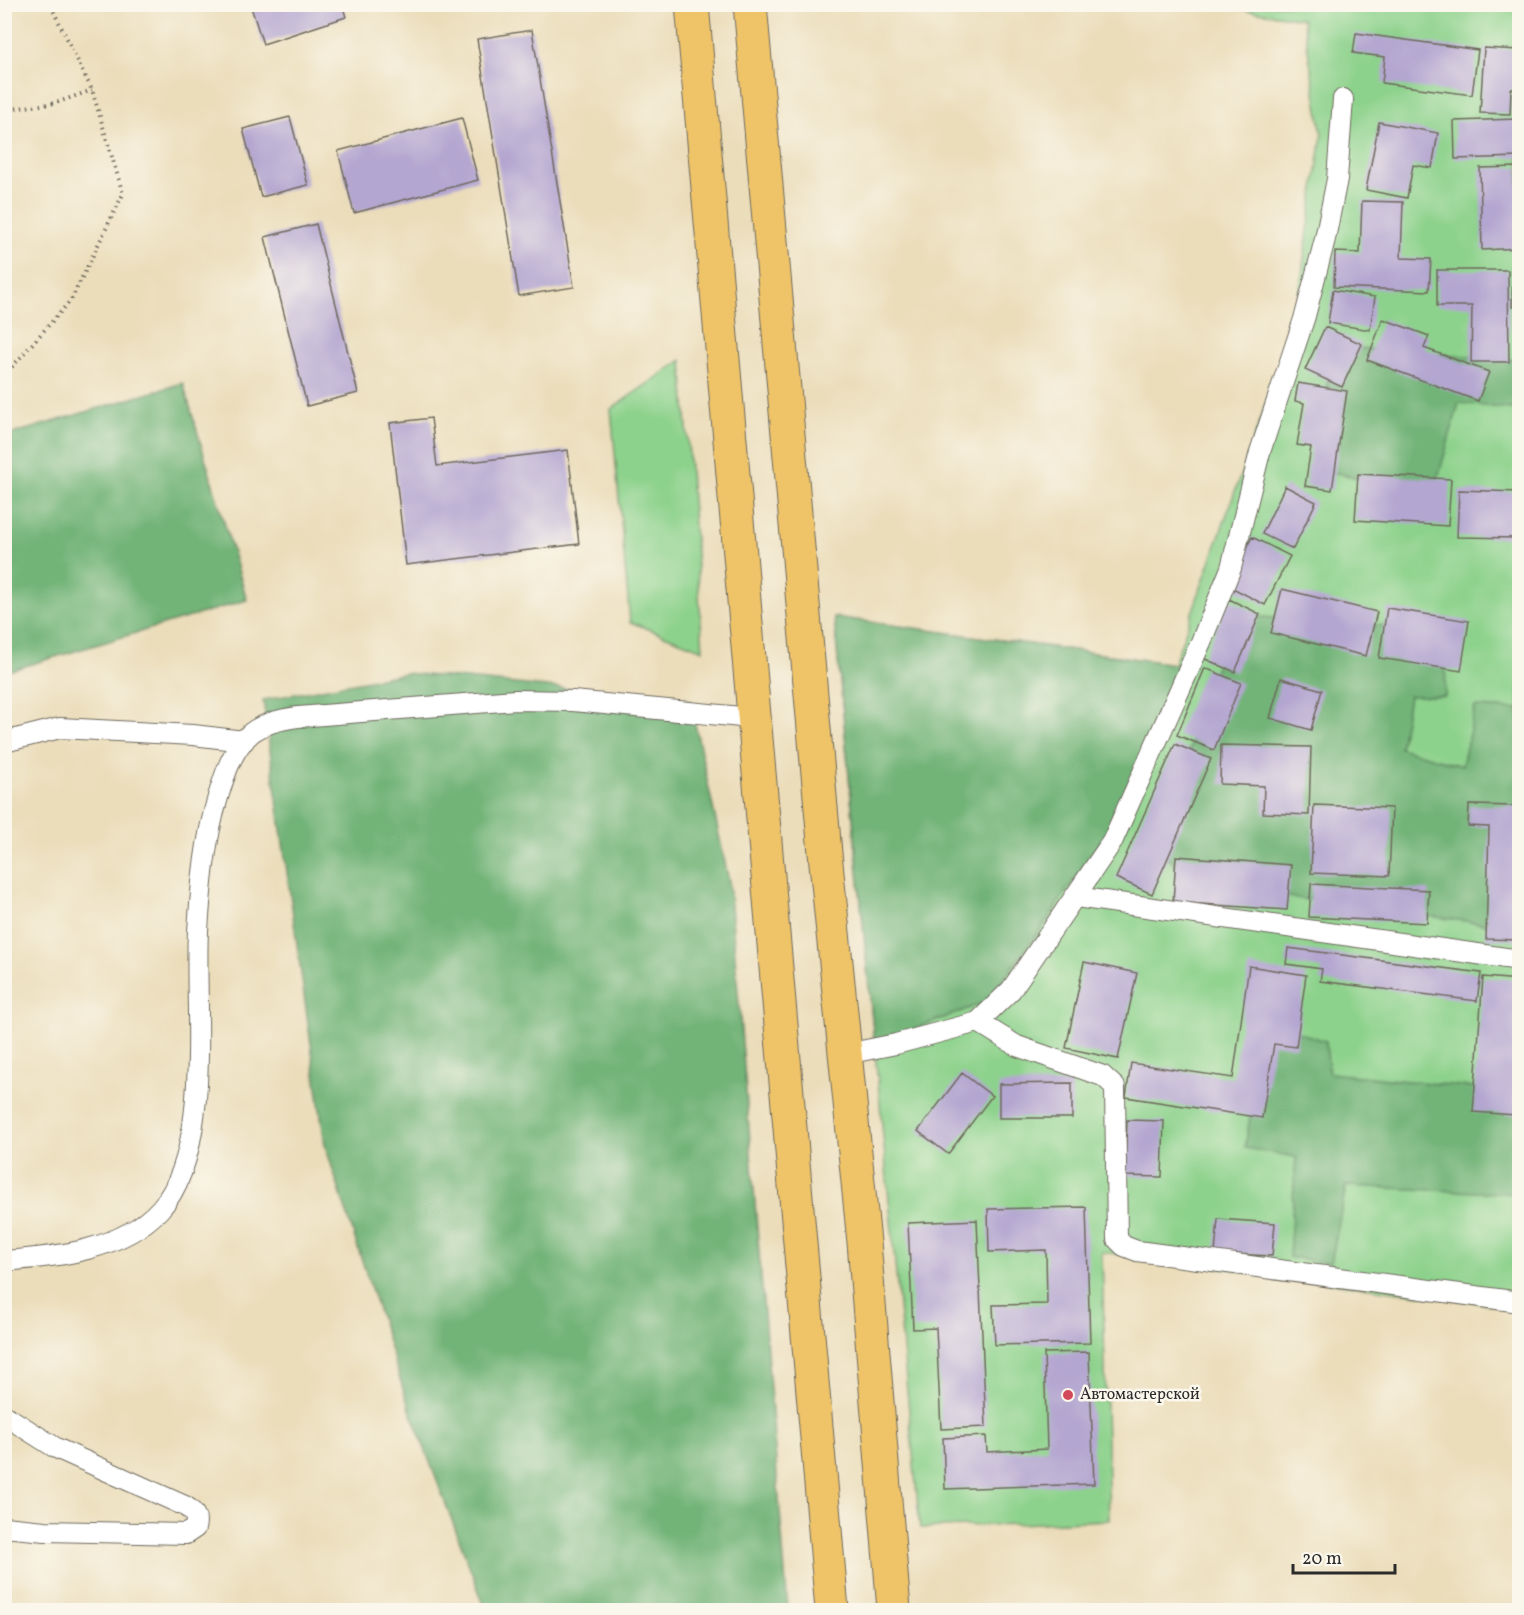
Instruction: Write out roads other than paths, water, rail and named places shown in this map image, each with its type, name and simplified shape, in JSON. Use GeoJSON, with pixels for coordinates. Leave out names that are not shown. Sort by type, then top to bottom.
{"type":"FeatureCollection","features":[{"type":"Feature","properties":{"kind":"highway"},"geometry":{"type":"LineString","coordinates":[[692,4],[752,718],[832,1611]]}},
{"type":"Feature","properties":{"kind":"highway"},"geometry":{"type":"LineString","coordinates":[[750,4],[823,829],[864,1242],[894,1611]]}},
{"type":"Feature","properties":{"kind":"lane"},"geometry":{"type":"LineString","coordinates":[[846,1054],[896,1044],[978,1022],[1011,990],[1112,842],[1201,642],[1231,568],[1260,452],[1305,316],[1325,239],[1338,179],[1344,99]]}},
{"type":"Feature","properties":{"kind":"lane"},"geometry":{"type":"LineString","coordinates":[[4,1261],[74,1252],[113,1240],[136,1229],[161,1209],[181,1175],[195,1097],[198,933],[206,852],[212,819],[226,770],[244,741],[263,726],[298,717],[515,700],[573,701],[752,718]]}},
{"type":"Feature","properties":{"kind":"lane"},"geometry":{"type":"LineString","coordinates":[[4,742],[60,728],[194,735],[244,741]]}},
{"type":"Feature","properties":{"kind":"lane"},"geometry":{"type":"LineString","coordinates":[[1076,897],[1520,960]]}},
{"type":"Feature","properties":{"kind":"lane"},"geometry":{"type":"LineString","coordinates":[[978,1022],[1017,1046],[1103,1076],[1115,1087],[1117,1239],[1124,1246],[1137,1251],[1520,1302]]}},
{"type":"Feature","properties":{"kind":"lane"},"geometry":{"type":"LineString","coordinates":[[4,1415],[56,1448],[185,1506],[193,1512],[196,1523],[195,1528],[186,1534],[45,1531],[4,1527]]}},
{"type":"Feature","properties":{"kind":"place","name":"Автомастерской"},"geometry":{"type":"Point","coordinates":[1068,1395]}}]}
